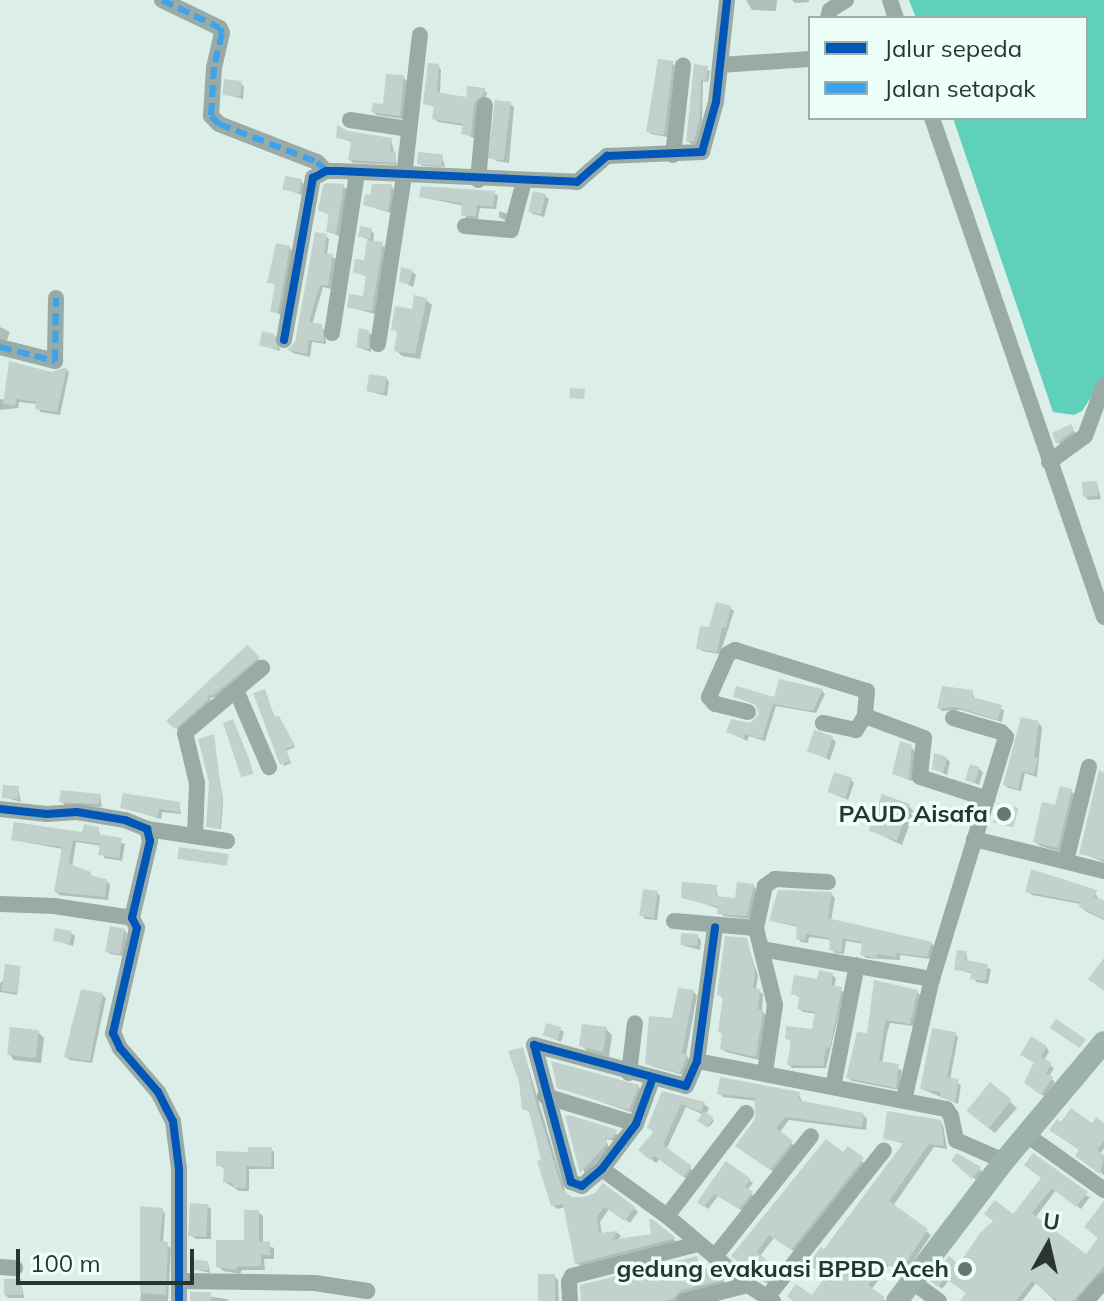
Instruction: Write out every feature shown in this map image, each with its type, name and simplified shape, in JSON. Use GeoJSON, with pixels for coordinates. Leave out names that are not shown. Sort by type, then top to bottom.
{"type":"FeatureCollection","features":[{"type":"Feature","properties":{"kind":"highway"},"geometry":{"type":"LineString","coordinates":[[897,1301],[914,1283],[1004,1161],[1104,1042]]}},
{"type":"Feature","properties":{"kind":"street"},"geometry":{"type":"LineString","coordinates":[[162,0],[220,28],[222,33],[214,67],[211,116],[219,124],[317,162],[326,171]]}},
{"type":"Feature","properties":{"kind":"street"},"geometry":{"type":"LineString","coordinates":[[284,340],[310,183],[326,171],[404,177],[577,182],[607,156],[697,155],[705,148],[720,65],[727,0]]}},
{"type":"Feature","properties":{"kind":"street"},"geometry":{"type":"LineString","coordinates":[[828,16],[830,10],[846,0]]}},
{"type":"Feature","properties":{"kind":"street"},"geometry":{"type":"LineString","coordinates":[[378,344],[404,177],[420,35]]}},
{"type":"Feature","properties":{"kind":"street"},"geometry":{"type":"LineString","coordinates":[[720,65],[808,59]]}},
{"type":"Feature","properties":{"kind":"street"},"geometry":{"type":"LineString","coordinates":[[673,155],[683,66]]}},
{"type":"Feature","properties":{"kind":"street"},"geometry":{"type":"LineString","coordinates":[[478,180],[485,105]]}},
{"type":"Feature","properties":{"kind":"street"},"geometry":{"type":"LineString","coordinates":[[350,120],[409,129]]}},
{"type":"Feature","properties":{"kind":"street"},"geometry":{"type":"LineString","coordinates":[[933,120],[990,279],[1049,462],[1101,600],[1104,617]]}},
{"type":"Feature","properties":{"kind":"street"},"geometry":{"type":"LineString","coordinates":[[332,333],[357,173]]}},
{"type":"Feature","properties":{"kind":"street"},"geometry":{"type":"LineString","coordinates":[[465,226],[511,230],[524,181]]}},
{"type":"Feature","properties":{"kind":"street"},"geometry":{"type":"LineString","coordinates":[[0,347],[55,361],[56,298]]}},
{"type":"Feature","properties":{"kind":"street"},"geometry":{"type":"LineString","coordinates":[[1049,462],[1081,441],[1104,385]]}},
{"type":"Feature","properties":{"kind":"street"},"geometry":{"type":"LineString","coordinates":[[748,712],[709,699],[728,654],[735,650],[862,688],[869,695],[865,716],[855,731],[823,723]]}},
{"type":"Feature","properties":{"kind":"street"},"geometry":{"type":"LineString","coordinates":[[195,836],[197,783],[185,733],[262,668]]}},
{"type":"Feature","properties":{"kind":"street"},"geometry":{"type":"LineString","coordinates":[[236,690],[269,767]]}},
{"type":"Feature","properties":{"kind":"street"},"geometry":{"type":"LineString","coordinates":[[865,716],[924,738],[920,777],[988,799]]}},
{"type":"Feature","properties":{"kind":"street"},"geometry":{"type":"LineString","coordinates":[[904,1100],[932,979],[1005,735],[953,718]]}},
{"type":"Feature","properties":{"kind":"street"},"geometry":{"type":"LineString","coordinates":[[1066,861],[1089,767]]}},
{"type":"Feature","properties":{"kind":"street"},"geometry":{"type":"LineString","coordinates":[[0,809],[47,814],[77,812],[125,820],[147,829],[227,841]]}},
{"type":"Feature","properties":{"kind":"street"},"geometry":{"type":"LineString","coordinates":[[147,829],[150,841],[132,918],[137,928],[113,1033],[120,1048],[153,1084],[173,1121],[179,1169],[179,1301]]}},
{"type":"Feature","properties":{"kind":"street"},"geometry":{"type":"LineString","coordinates":[[974,839],[1104,871]]}},
{"type":"Feature","properties":{"kind":"street"},"geometry":{"type":"LineString","coordinates":[[765,1072],[775,1005],[756,928],[768,882],[775,879],[828,882]]}},
{"type":"Feature","properties":{"kind":"street"},"geometry":{"type":"LineString","coordinates":[[0,904],[54,906],[132,918]]}},
{"type":"Feature","properties":{"kind":"street"},"geometry":{"type":"LineString","coordinates":[[674,921],[715,927],[756,928]]}},
{"type":"Feature","properties":{"kind":"street"},"geometry":{"type":"LineString","coordinates":[[652,1080],[636,1124],[602,1169],[582,1186],[571,1182],[545,1096],[534,1045],[652,1080],[686,1086],[697,1061],[715,927]]}},
{"type":"Feature","properties":{"kind":"street"},"geometry":{"type":"LineString","coordinates":[[761,949],[932,979]]}},
{"type":"Feature","properties":{"kind":"street"},"geometry":{"type":"LineString","coordinates":[[833,1087],[857,965]]}},
{"type":"Feature","properties":{"kind":"street"},"geometry":{"type":"LineString","coordinates":[[629,1073],[635,1023]]}},
{"type":"Feature","properties":{"kind":"street"},"geometry":{"type":"LineString","coordinates":[[697,1061],[946,1109],[951,1116],[956,1140],[1004,1161]]}},
{"type":"Feature","properties":{"kind":"street"},"geometry":{"type":"LineString","coordinates":[[545,1096],[636,1124]]}},
{"type":"Feature","properties":{"kind":"street"},"geometry":{"type":"LineString","coordinates":[[667,1216],[746,1113]]}},
{"type":"Feature","properties":{"kind":"street"},"geometry":{"type":"LineString","coordinates":[[1027,1135],[1104,1190]]}},
{"type":"Feature","properties":{"kind":"street"},"geometry":{"type":"LineString","coordinates":[[716,1255],[811,1136]]}},
{"type":"Feature","properties":{"kind":"street"},"geometry":{"type":"LineString","coordinates":[[602,1169],[667,1216],[748,1285],[770,1299],[884,1150]]}},
{"type":"Feature","properties":{"kind":"street"},"geometry":{"type":"LineString","coordinates":[[570,1301],[569,1282],[572,1276],[698,1244]]}},
{"type":"Feature","properties":{"kind":"street"},"geometry":{"type":"LineString","coordinates":[[179,1281],[337,1294],[367,1291]]}},
{"type":"Feature","properties":{"kind":"street"},"geometry":{"type":"LineString","coordinates":[[1086,1301],[1104,1281]]}},
{"type":"Feature","properties":{"kind":"street"},"geometry":{"type":"LineString","coordinates":[[914,1283],[939,1301]]}},
{"type":"Feature","properties":{"kind":"street"},"geometry":{"type":"LineString","coordinates":[[684,1301],[748,1285]]}},
{"type":"Feature","properties":{"kind":"shaded area"},"geometry":{"type":"Polygon","coordinates":[[[909,0],[1104,0],[1104,377],[1082,411],[1074,415],[1053,412],[954,120],[1088,120],[1088,16],[915,16],[909,0]]]}},
{"type":"Feature","properties":{"kind":"building"},"geometry":{"type":"Polygon","coordinates":[[[658,59],[673,61],[664,135],[646,132],[658,59]]]}},
{"type":"Feature","properties":{"kind":"building"},"geometry":{"type":"Polygon","coordinates":[[[428,63],[439,64],[437,92],[466,97],[467,86],[485,88],[484,94],[474,103],[471,136],[461,134],[463,124],[432,119],[434,106],[423,104],[428,63]]]}},
{"type":"Feature","properties":{"kind":"building"},"geometry":{"type":"Polygon","coordinates":[[[694,64],[708,66],[706,80],[701,79],[700,117],[694,141],[686,142],[694,64]]]}},
{"type":"Feature","properties":{"kind":"building"},"geometry":{"type":"Polygon","coordinates":[[[386,74],[404,75],[400,116],[371,112],[373,103],[383,104],[386,74]]]}},
{"type":"Feature","properties":{"kind":"building"},"geometry":{"type":"Polygon","coordinates":[[[224,79],[242,81],[240,97],[222,95],[224,79]]]}},
{"type":"Feature","properties":{"kind":"building"},"geometry":{"type":"Polygon","coordinates":[[[495,100],[511,102],[504,161],[488,159],[495,100]]]}},
{"type":"Feature","properties":{"kind":"building"},"geometry":{"type":"Polygon","coordinates":[[[337,125],[348,131],[392,138],[390,151],[396,152],[395,163],[348,160],[351,140],[336,138],[337,125]]]}},
{"type":"Feature","properties":{"kind":"building"},"geometry":{"type":"Polygon","coordinates":[[[418,152],[443,154],[442,166],[417,164],[418,152]]]}},
{"type":"Feature","properties":{"kind":"building"},"geometry":{"type":"Polygon","coordinates":[[[285,176],[302,179],[299,193],[283,190],[285,176]]]}},
{"type":"Feature","properties":{"kind":"building"},"geometry":{"type":"Polygon","coordinates":[[[344,184],[336,234],[326,232],[329,213],[318,211],[323,185],[344,184]]]}},
{"type":"Feature","properties":{"kind":"building"},"geometry":{"type":"Polygon","coordinates":[[[372,184],[392,184],[388,211],[363,205],[365,194],[370,195],[372,184]]]}},
{"type":"Feature","properties":{"kind":"building"},"geometry":{"type":"Polygon","coordinates":[[[421,186],[495,191],[493,207],[477,205],[476,216],[461,216],[462,203],[419,197],[421,186]]]}},
{"type":"Feature","properties":{"kind":"building"},"geometry":{"type":"Polygon","coordinates":[[[533,191],[546,194],[541,214],[528,211],[533,191]]]}},
{"type":"Feature","properties":{"kind":"building"},"geometry":{"type":"Polygon","coordinates":[[[360,226],[372,228],[370,239],[358,237],[360,226]]]}},
{"type":"Feature","properties":{"kind":"building"},"geometry":{"type":"Polygon","coordinates":[[[315,232],[327,234],[324,253],[333,254],[328,286],[320,285],[309,322],[322,324],[324,342],[309,340],[307,354],[287,350],[295,342],[315,232]]]}},
{"type":"Feature","properties":{"kind":"building"},"geometry":{"type":"Polygon","coordinates":[[[367,240],[383,242],[372,311],[347,308],[349,294],[363,296],[366,275],[353,273],[355,259],[364,260],[367,240]]]}},
{"type":"Feature","properties":{"kind":"building"},"geometry":{"type":"Polygon","coordinates":[[[276,243],[290,246],[278,313],[270,312],[275,284],[267,283],[276,243]]]}},
{"type":"Feature","properties":{"kind":"building"},"geometry":{"type":"Polygon","coordinates":[[[401,267],[413,270],[409,284],[399,282],[401,267]]]}},
{"type":"Feature","properties":{"kind":"building"},"geometry":{"type":"Polygon","coordinates":[[[414,295],[427,298],[415,354],[394,351],[397,331],[391,330],[395,306],[412,309],[414,295]]]}},
{"type":"Feature","properties":{"kind":"building"},"geometry":{"type":"Polygon","coordinates":[[[359,328],[369,330],[369,349],[356,347],[359,328]]]}},
{"type":"Feature","properties":{"kind":"building"},"geometry":{"type":"Polygon","coordinates":[[[262,331],[274,334],[278,349],[259,346],[262,331]]]}},
{"type":"Feature","properties":{"kind":"building"},"geometry":{"type":"Polygon","coordinates":[[[9,361],[52,372],[67,367],[57,412],[35,409],[36,402],[16,399],[15,406],[3,404],[9,361]]]}},
{"type":"Feature","properties":{"kind":"building"},"geometry":{"type":"Polygon","coordinates":[[[369,374],[387,377],[384,394],[366,391],[369,374]]]}},
{"type":"Feature","properties":{"kind":"building"},"geometry":{"type":"Polygon","coordinates":[[[570,388],[585,389],[584,399],[569,398],[570,388]]]}},
{"type":"Feature","properties":{"kind":"building"},"geometry":{"type":"Polygon","coordinates":[[[1071,424],[1074,430],[1056,444],[1052,433],[1071,424]]]}},
{"type":"Feature","properties":{"kind":"building"},"geometry":{"type":"Polygon","coordinates":[[[1097,481],[1098,496],[1083,497],[1082,482],[1097,481]]]}},
{"type":"Feature","properties":{"kind":"building"},"geometry":{"type":"Polygon","coordinates":[[[716,602],[731,606],[726,628],[722,627],[717,652],[696,649],[700,626],[709,627],[716,602]]]}},
{"type":"Feature","properties":{"kind":"building"},"geometry":{"type":"Polygon","coordinates":[[[247,645],[260,657],[213,695],[208,695],[209,699],[175,729],[166,721],[247,645]]]}},
{"type":"Feature","properties":{"kind":"building"},"geometry":{"type":"Polygon","coordinates":[[[779,679],[823,689],[813,711],[773,704],[762,739],[745,734],[744,739],[726,732],[731,719],[750,723],[759,714],[755,704],[733,697],[736,686],[774,697],[779,679]]]}},
{"type":"Feature","properties":{"kind":"building"},"geometry":{"type":"Polygon","coordinates":[[[942,686],[973,690],[972,697],[1002,705],[998,720],[956,707],[937,709],[942,686]]]}},
{"type":"Feature","properties":{"kind":"building"},"geometry":{"type":"Polygon","coordinates":[[[265,689],[274,716],[279,716],[295,745],[286,749],[290,761],[280,765],[253,693],[265,689]]]}},
{"type":"Feature","properties":{"kind":"building"},"geometry":{"type":"Polygon","coordinates":[[[1021,717],[1039,721],[1034,757],[1038,758],[1034,774],[1022,771],[1018,789],[1003,785],[1021,717]]]}},
{"type":"Feature","properties":{"kind":"building"},"geometry":{"type":"Polygon","coordinates":[[[233,719],[253,774],[241,777],[223,723],[233,719]]]}},
{"type":"Feature","properties":{"kind":"building"},"geometry":{"type":"Polygon","coordinates":[[[814,730],[833,736],[826,758],[807,752],[814,730]]]}},
{"type":"Feature","properties":{"kind":"building"},"geometry":{"type":"Polygon","coordinates":[[[214,734],[222,797],[220,829],[206,827],[209,782],[198,739],[214,734]]]}},
{"type":"Feature","properties":{"kind":"building"},"geometry":{"type":"Polygon","coordinates":[[[900,741],[912,745],[909,779],[892,774],[900,741]]]}},
{"type":"Feature","properties":{"kind":"building"},"geometry":{"type":"Polygon","coordinates":[[[934,753],[947,757],[943,773],[932,769],[934,753]]]}},
{"type":"Feature","properties":{"kind":"building"},"geometry":{"type":"Polygon","coordinates":[[[970,764],[980,767],[975,783],[965,780],[970,764]]]}},
{"type":"Feature","properties":{"kind":"building"},"geometry":{"type":"Polygon","coordinates":[[[1099,770],[1104,772],[1104,860],[1079,854],[1099,770]]]}},
{"type":"Feature","properties":{"kind":"building"},"geometry":{"type":"Polygon","coordinates":[[[834,772],[852,778],[846,798],[828,792],[834,772]]]}},
{"type":"Feature","properties":{"kind":"building"},"geometry":{"type":"Polygon","coordinates":[[[3,785],[19,786],[18,799],[2,798],[3,785]]]}},
{"type":"Feature","properties":{"kind":"building"},"geometry":{"type":"Polygon","coordinates":[[[1060,786],[1072,789],[1058,848],[1033,842],[1042,802],[1055,805],[1060,786]]]}},
{"type":"Feature","properties":{"kind":"building"},"geometry":{"type":"Polygon","coordinates":[[[61,790],[101,794],[99,804],[59,802],[61,790]]]}},
{"type":"Feature","properties":{"kind":"building"},"geometry":{"type":"Polygon","coordinates":[[[123,793],[180,802],[179,812],[159,809],[158,817],[120,808],[123,793]]]}},
{"type":"Feature","properties":{"kind":"building"},"geometry":{"type":"Polygon","coordinates":[[[882,794],[910,804],[897,841],[869,831],[882,794]]]}},
{"type":"Feature","properties":{"kind":"building","name":"PAUD Aisafa"},"geometry":{"type":"Polygon","coordinates":[[[998,803],[1018,808],[1014,827],[993,822],[998,803]]]}},
{"type":"Feature","properties":{"kind":"building"},"geometry":{"type":"Polygon","coordinates":[[[14,822],[82,832],[84,824],[99,827],[98,834],[122,838],[119,858],[98,855],[100,844],[73,840],[69,864],[91,872],[91,876],[107,879],[105,897],[54,892],[62,847],[11,840],[14,822]]]}},
{"type":"Feature","properties":{"kind":"building"},"geometry":{"type":"Polygon","coordinates":[[[179,847],[229,854],[227,866],[177,859],[179,847]]]}},
{"type":"Feature","properties":{"kind":"building"},"geometry":{"type":"Polygon","coordinates":[[[1031,869],[1097,890],[1094,897],[1104,900],[1104,919],[1079,907],[1080,902],[1025,892],[1031,869]]]}},
{"type":"Feature","properties":{"kind":"building"},"geometry":{"type":"Polygon","coordinates":[[[682,882],[717,885],[716,896],[735,898],[737,882],[754,884],[747,916],[717,914],[718,907],[681,898],[682,882]]]}},
{"type":"Feature","properties":{"kind":"building"},"geometry":{"type":"Polygon","coordinates":[[[643,889],[658,891],[654,918],[639,916],[643,889]]]}},
{"type":"Feature","properties":{"kind":"building"},"geometry":{"type":"Polygon","coordinates":[[[778,890],[832,892],[828,918],[932,942],[927,957],[897,953],[896,957],[877,954],[876,958],[860,955],[862,942],[843,939],[841,952],[829,950],[830,938],[806,934],[805,940],[796,939],[797,925],[769,921],[778,890]]]}},
{"type":"Feature","properties":{"kind":"building"},"geometry":{"type":"Polygon","coordinates":[[[110,926],[125,929],[120,954],[105,952],[110,926]]]}},
{"type":"Feature","properties":{"kind":"building"},"geometry":{"type":"Polygon","coordinates":[[[55,928],[72,931],[69,944],[53,941],[55,928]]]}},
{"type":"Feature","properties":{"kind":"building"},"geometry":{"type":"Polygon","coordinates":[[[681,933],[698,934],[697,946],[680,945],[681,933]]]}},
{"type":"Feature","properties":{"kind":"building"},"geometry":{"type":"Polygon","coordinates":[[[725,936],[747,938],[755,972],[753,988],[760,989],[758,1009],[763,1010],[756,1057],[720,1049],[722,1033],[718,1032],[723,996],[717,995],[725,936]]]}},
{"type":"Feature","properties":{"kind":"building"},"geometry":{"type":"Polygon","coordinates":[[[957,950],[967,951],[965,960],[988,964],[985,981],[970,979],[972,972],[954,970],[957,950]]]}},
{"type":"Feature","properties":{"kind":"building"},"geometry":{"type":"Polygon","coordinates":[[[1104,958],[1104,991],[1088,979],[1104,958]]]}},
{"type":"Feature","properties":{"kind":"building"},"geometry":{"type":"Polygon","coordinates":[[[5,964],[21,966],[18,993],[2,991],[5,964]]]}},
{"type":"Feature","properties":{"kind":"building"},"geometry":{"type":"Polygon","coordinates":[[[819,970],[833,973],[831,985],[842,987],[830,1048],[826,1047],[823,1066],[787,1065],[791,1040],[785,1039],[786,1026],[812,1029],[815,1012],[797,1009],[799,996],[791,994],[794,975],[817,979],[819,970]]]}},
{"type":"Feature","properties":{"kind":"building"},"geometry":{"type":"Polygon","coordinates":[[[874,980],[918,990],[910,1024],[886,1020],[879,1061],[899,1064],[896,1088],[846,1078],[857,1032],[867,1033],[874,980]]]}},
{"type":"Feature","properties":{"kind":"building"},"geometry":{"type":"Polygon","coordinates":[[[678,988],[694,990],[682,1053],[687,1054],[680,1073],[645,1064],[649,1016],[672,1018],[678,988]]]}},
{"type":"Feature","properties":{"kind":"building"},"geometry":{"type":"Polygon","coordinates":[[[81,989],[103,993],[90,1061],[64,1057],[81,989]]]}},
{"type":"Feature","properties":{"kind":"building"},"geometry":{"type":"Polygon","coordinates":[[[1056,1019],[1086,1039],[1080,1048],[1050,1028],[1056,1019]]]}},
{"type":"Feature","properties":{"kind":"building"},"geometry":{"type":"Polygon","coordinates":[[[546,1023],[561,1027],[558,1040],[543,1036],[546,1023]]]}},
{"type":"Feature","properties":{"kind":"building"},"geometry":{"type":"Polygon","coordinates":[[[582,1024],[607,1027],[603,1052],[579,1046],[582,1024]]]}},
{"type":"Feature","properties":{"kind":"building"},"geometry":{"type":"Polygon","coordinates":[[[10,1027],[39,1030],[36,1058],[7,1055],[10,1027]]]}},
{"type":"Feature","properties":{"kind":"building"},"geometry":{"type":"Polygon","coordinates":[[[932,1028],[956,1032],[947,1077],[959,1079],[955,1102],[940,1097],[941,1092],[920,1089],[932,1028]]]}},
{"type":"Feature","properties":{"kind":"building"},"geometry":{"type":"Polygon","coordinates":[[[1031,1036],[1047,1046],[1041,1057],[1052,1063],[1046,1073],[1053,1077],[1041,1095],[1024,1083],[1034,1062],[1020,1055],[1031,1036]]]}},
{"type":"Feature","properties":{"kind":"building"},"geometry":{"type":"Polygon","coordinates":[[[523,1047],[562,1189],[572,1197],[583,1197],[595,1193],[603,1183],[635,1207],[625,1221],[604,1207],[597,1217],[599,1233],[618,1231],[612,1240],[651,1234],[649,1219],[676,1238],[575,1264],[563,1204],[551,1206],[537,1161],[541,1160],[528,1109],[522,1110],[519,1082],[508,1051],[523,1047]]]}},
{"type":"Feature","properties":{"kind":"building"},"geometry":{"type":"Polygon","coordinates":[[[551,1061],[639,1085],[629,1110],[557,1088],[551,1061]]]}},
{"type":"Feature","properties":{"kind":"building"},"geometry":{"type":"Polygon","coordinates":[[[720,1077],[800,1092],[798,1100],[864,1113],[862,1127],[785,1117],[776,1128],[793,1141],[770,1170],[735,1146],[755,1119],[755,1098],[717,1094],[720,1077]]]}},
{"type":"Feature","properties":{"kind":"building"},"geometry":{"type":"Polygon","coordinates":[[[990,1082],[1012,1100],[988,1128],[967,1111],[990,1082]]]}},
{"type":"Feature","properties":{"kind":"building"},"geometry":{"type":"Polygon","coordinates":[[[662,1091],[705,1102],[701,1112],[681,1104],[663,1145],[692,1166],[683,1177],[654,1156],[650,1160],[638,1150],[654,1131],[647,1128],[662,1091]]]}},
{"type":"Feature","properties":{"kind":"building"},"geometry":{"type":"Polygon","coordinates":[[[1071,1108],[1092,1123],[1096,1117],[1104,1123],[1104,1141],[1097,1150],[1104,1155],[1100,1174],[1075,1156],[1079,1150],[1049,1130],[1057,1119],[1061,1122],[1071,1108]]]}},
{"type":"Feature","properties":{"kind":"building"},"geometry":{"type":"Polygon","coordinates":[[[704,1111],[714,1118],[707,1128],[697,1121],[704,1111]]]}},
{"type":"Feature","properties":{"kind":"building"},"geometry":{"type":"Polygon","coordinates":[[[887,1111],[941,1120],[944,1146],[929,1144],[889,1201],[928,1229],[899,1273],[885,1262],[868,1285],[884,1297],[883,1301],[793,1301],[787,1296],[796,1284],[812,1295],[825,1277],[808,1264],[821,1247],[824,1249],[904,1142],[883,1139],[887,1111]]]}},
{"type":"Feature","properties":{"kind":"building"},"geometry":{"type":"Polygon","coordinates":[[[565,1116],[618,1130],[611,1139],[605,1138],[607,1144],[580,1173],[565,1116]]]}},
{"type":"Feature","properties":{"kind":"building"},"geometry":{"type":"Polygon","coordinates":[[[826,1139],[843,1152],[848,1146],[864,1158],[791,1250],[769,1235],[757,1252],[776,1268],[765,1283],[731,1256],[826,1139]]]}},
{"type":"Feature","properties":{"kind":"building"},"geometry":{"type":"Polygon","coordinates":[[[248,1147],[272,1147],[271,1167],[246,1166],[246,1188],[233,1188],[233,1183],[223,1182],[224,1166],[216,1166],[216,1151],[248,1152],[248,1147]]]}},
{"type":"Feature","properties":{"kind":"building"},"geometry":{"type":"Polygon","coordinates":[[[957,1153],[981,1167],[972,1179],[951,1160],[957,1153]]]}},
{"type":"Feature","properties":{"kind":"building"},"geometry":{"type":"Polygon","coordinates":[[[1033,1153],[1088,1192],[1076,1207],[1052,1188],[1032,1213],[1086,1254],[1098,1238],[1084,1227],[1104,1201],[1104,1266],[1073,1301],[1058,1301],[1032,1281],[1016,1301],[960,1301],[966,1293],[945,1278],[938,1287],[930,1281],[949,1256],[959,1264],[980,1233],[993,1221],[984,1214],[995,1200],[1013,1214],[1041,1178],[1024,1165],[1033,1153]]]}},
{"type":"Feature","properties":{"kind":"building"},"geometry":{"type":"Polygon","coordinates":[[[726,1161],[751,1179],[745,1186],[753,1192],[739,1209],[714,1194],[704,1207],[697,1202],[726,1161]]]}},
{"type":"Feature","properties":{"kind":"building"},"geometry":{"type":"Polygon","coordinates":[[[190,1203],[208,1204],[206,1237],[188,1236],[190,1203]]]}},
{"type":"Feature","properties":{"kind":"building"},"geometry":{"type":"Polygon","coordinates":[[[140,1206],[163,1208],[160,1241],[168,1242],[166,1295],[140,1293],[140,1206]]]}},
{"type":"Feature","properties":{"kind":"building"},"geometry":{"type":"Polygon","coordinates":[[[244,1210],[259,1210],[259,1242],[270,1241],[270,1255],[261,1255],[261,1266],[237,1267],[236,1270],[216,1267],[216,1240],[244,1240],[244,1210]]]}},
{"type":"Feature","properties":{"kind":"building"},"geometry":{"type":"Polygon","coordinates":[[[697,1256],[700,1270],[711,1268],[725,1280],[681,1290],[673,1299],[663,1301],[581,1301],[580,1285],[697,1256]]]}},
{"type":"Feature","properties":{"kind":"building"},"geometry":{"type":"Polygon","coordinates":[[[191,1259],[208,1261],[208,1270],[191,1270],[191,1259]]]}},
{"type":"Feature","properties":{"kind":"building"},"geometry":{"type":"Polygon","coordinates":[[[538,1274],[555,1274],[555,1301],[538,1301],[538,1274]]]}},
{"type":"Feature","properties":{"kind":"building"},"geometry":{"type":"Polygon","coordinates":[[[4,1279],[22,1279],[22,1295],[4,1295],[4,1279]]]}},
{"type":"Feature","properties":{"kind":"building"},"geometry":{"type":"Polygon","coordinates":[[[190,1292],[211,1292],[211,1301],[190,1301],[190,1292]]]}},
{"type":"Feature","properties":{"kind":"marked path"},"geometry":{"type":"LineString","coordinates":[[162,0],[220,28],[222,33],[214,67],[211,116],[219,124],[317,162],[326,171]]}},
{"type":"Feature","properties":{"kind":"marked path"},"geometry":{"type":"LineString","coordinates":[[0,347],[55,361],[56,298]]}},
{"type":"Feature","properties":{"kind":"cycle path"},"geometry":{"type":"LineString","coordinates":[[284,340],[313,178],[326,171],[339,171],[577,182],[607,156],[702,152],[716,102],[727,0]]}},
{"type":"Feature","properties":{"kind":"cycle path"},"geometry":{"type":"LineString","coordinates":[[0,809],[47,814],[77,812],[125,820],[147,829],[150,841],[132,918],[137,928],[113,1033],[120,1048],[158,1092],[173,1121],[179,1169],[179,1301]]}},
{"type":"Feature","properties":{"kind":"cycle path"},"geometry":{"type":"LineString","coordinates":[[652,1080],[636,1124],[602,1169],[582,1186],[571,1182],[534,1045],[686,1086],[697,1061],[715,927]]}},
{"type":"Feature","properties":{"kind":"place","name":"PAUD Aisafa"},"geometry":{"type":"Point","coordinates":[1004,814]}},
{"type":"Feature","properties":{"kind":"place","name":"gedung evakuasi BPBD Aceh"},"geometry":{"type":"Point","coordinates":[965,1269]}}]}
